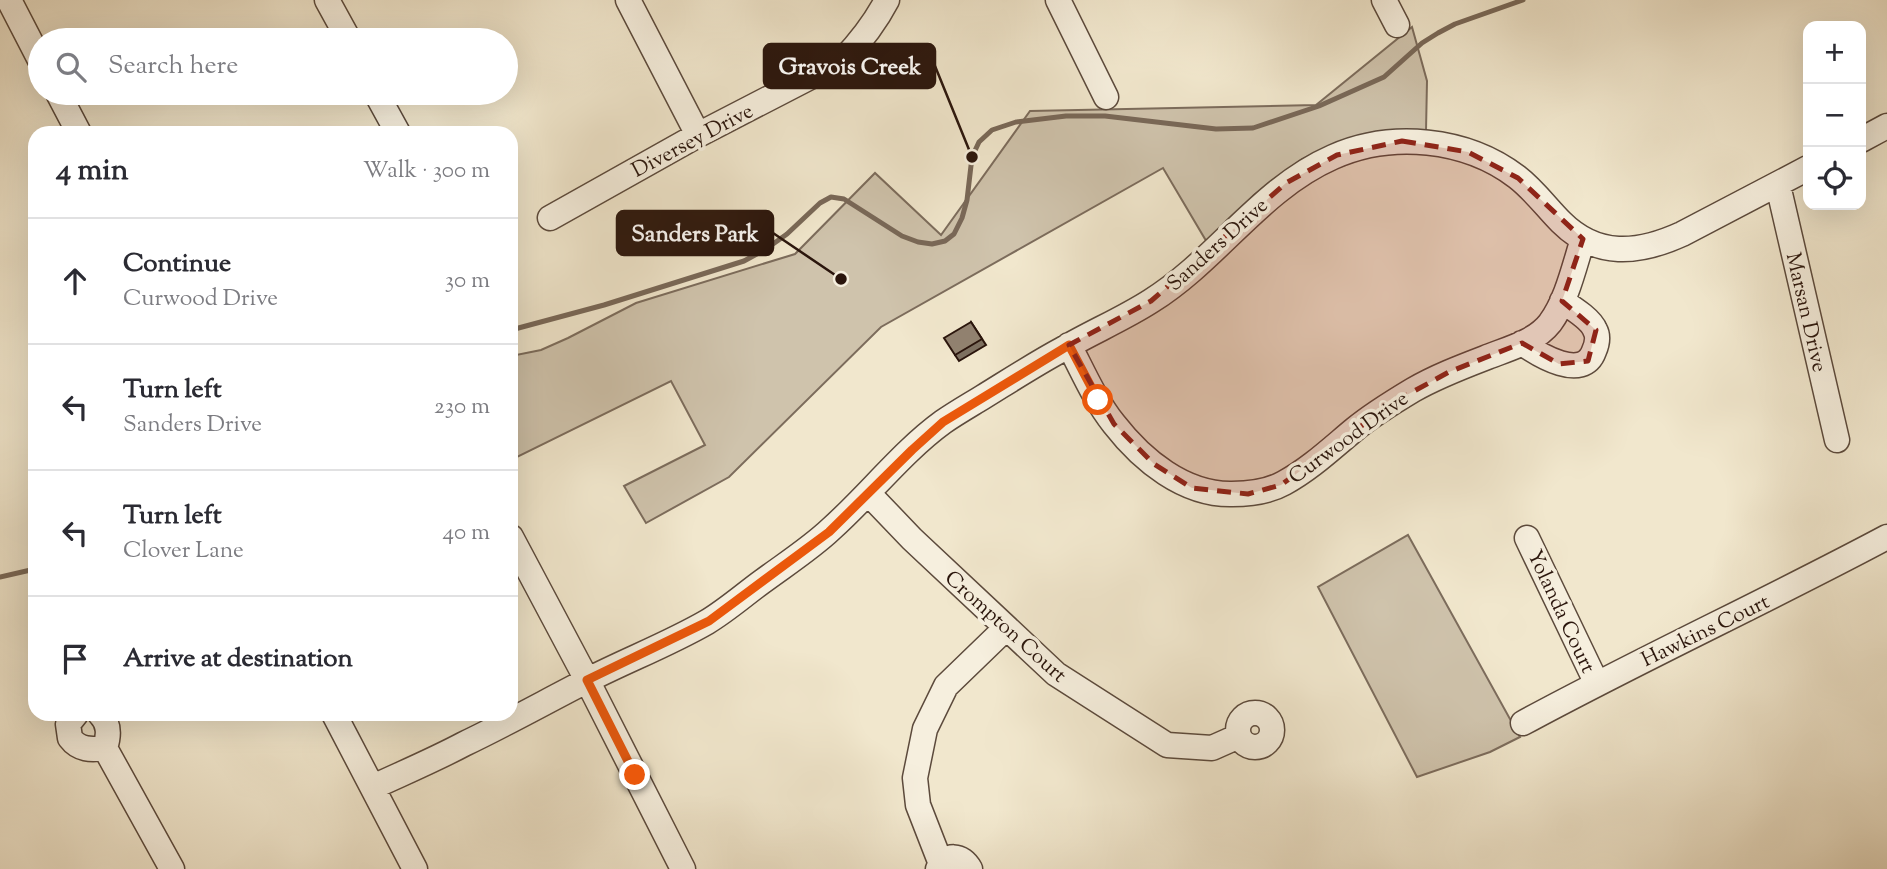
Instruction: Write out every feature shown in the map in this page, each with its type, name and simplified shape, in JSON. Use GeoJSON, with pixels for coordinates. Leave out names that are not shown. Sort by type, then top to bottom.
{"type":"FeatureCollection","features":[{"type":"Feature","properties":{"kind":"street"},"geometry":{"type":"LineString","coordinates":[[9,0],[28,37]]}},
{"type":"Feature","properties":{"kind":"street"},"geometry":{"type":"LineString","coordinates":[[327,0],[342,28]]}},
{"type":"Feature","properties":{"kind":"street"},"geometry":{"type":"LineString","coordinates":[[628,0],[698,135]]}},
{"type":"Feature","properties":{"kind":"street","name":"Diversey Drive"},"geometry":{"type":"LineString","coordinates":[[550,218],[698,135],[843,60],[873,25],[887,0]]}},
{"type":"Feature","properties":{"kind":"street"},"geometry":{"type":"LineString","coordinates":[[1058,0],[1106,97]]}},
{"type":"Feature","properties":{"kind":"street"},"geometry":{"type":"LineString","coordinates":[[1384,0],[1398,25]]}},
{"type":"Feature","properties":{"kind":"street"},"geometry":{"type":"LineString","coordinates":[[64,105],[75,126]]}},
{"type":"Feature","properties":{"kind":"street"},"geometry":{"type":"LineString","coordinates":[[383,105],[394,126]]}},
{"type":"Feature","properties":{"kind":"street"},"geometry":{"type":"LineString","coordinates":[[1866,138],[1887,127]]}},
{"type":"Feature","properties":{"kind":"street","name":"Sanders Drive"},"geometry":{"type":"LineString","coordinates":[[518,716],[709,621],[829,532],[943,422],[1069,345],[1151,301],[1181,279],[1286,183],[1310,167],[1336,155],[1363,147],[1402,141],[1447,146],[1486,159],[1518,178],[1565,226],[1583,239],[1612,248],[1632,249],[1648,247],[1682,234],[1803,171]]}},
{"type":"Feature","properties":{"kind":"street","name":"Marsan Drive"},"geometry":{"type":"LineString","coordinates":[[1778,185],[1837,440]]}},
{"type":"Feature","properties":{"kind":"street","name":"Curwood Drive"},"geometry":{"type":"LineString","coordinates":[[1069,345],[1114,424],[1142,454],[1178,482],[1227,495],[1263,491],[1281,485],[1300,473],[1358,426],[1418,387],[1539,334],[1548,325],[1562,301],[1583,239]]}},
{"type":"Feature","properties":{"kind":"street"},"geometry":{"type":"LineString","coordinates":[[1522,343],[1559,364],[1581,365],[1588,361],[1595,348],[1596,330],[1580,313],[1562,301]]}},
{"type":"Feature","properties":{"kind":"street","name":"Crompton Court"},"geometry":{"type":"LineString","coordinates":[[868,493],[912,539],[1056,674],[1167,745],[1212,748],[1239,736]]}},
{"type":"Feature","properties":{"kind":"street","name":"Hawkins Court"},"geometry":{"type":"LineString","coordinates":[[1523,723],[1887,537]]}},
{"type":"Feature","properties":{"kind":"street","name":"Yolanda Court"},"geometry":{"type":"LineString","coordinates":[[1527,538],[1597,684]]}},
{"type":"Feature","properties":{"kind":"street"},"geometry":{"type":"LineString","coordinates":[[518,550],[683,869]]}},
{"type":"Feature","properties":{"kind":"street"},"geometry":{"type":"LineString","coordinates":[[970,869],[964,860],[954,856],[939,866],[919,804],[915,778],[925,729],[946,686],[1006,628]]}},
{"type":"Feature","properties":{"kind":"street"},"geometry":{"type":"LineString","coordinates":[[70,721],[68,731],[74,744],[80,748],[105,748]]}},
{"type":"Feature","properties":{"kind":"street"},"geometry":{"type":"LineString","coordinates":[[105,721],[108,731],[105,748],[173,869]]}},
{"type":"Feature","properties":{"kind":"street"},"geometry":{"type":"LineString","coordinates":[[338,721],[415,869]]}},
{"type":"Feature","properties":{"kind":"street","name":"Sanders Drive"},"geometry":{"type":"LineString","coordinates":[[373,787],[509,721]]}},
{"type":"Feature","properties":{"kind":"highlighted area"},"geometry":{"type":"Polygon","coordinates":[[[1402,141],[1468,152],[1518,178],[1583,239],[1562,301],[1596,330],[1588,361],[1559,364],[1522,343],[1449,372],[1394,402],[1281,485],[1248,494],[1192,488],[1154,464],[1114,424],[1069,345],[1151,301],[1286,183],[1337,155],[1402,141]]]}},
{"type":"Feature","properties":{"kind":"shaded area"},"geometry":{"type":"Polygon","coordinates":[[[1412,27],[1427,81],[1426,131],[1331,146],[1302,159],[1254,195],[1208,244],[1163,168],[881,327],[729,477],[646,523],[624,486],[705,445],[671,381],[518,457],[518,355],[541,350],[636,303],[795,254],[875,173],[941,235],[1030,111],[1316,105],[1412,27]]]}},
{"type":"Feature","properties":{"kind":"shaded area"},"geometry":{"type":"Polygon","coordinates":[[[1408,535],[1520,737],[1490,752],[1417,777],[1318,587],[1408,535]]]}},
{"type":"Feature","properties":{"kind":"building"},"geometry":{"type":"Polygon","coordinates":[[[971,322],[982,339],[955,355],[944,338],[971,322]]]}},
{"type":"Feature","properties":{"kind":"waterway"},"geometry":{"type":"LineString","coordinates":[[518,328],[604,305],[744,261],[787,234],[820,203],[831,197],[844,199],[902,236],[932,244],[945,241],[954,234],[962,218],[972,157],[979,142],[992,130],[1016,122],[1066,116],[1105,116],[1216,129],[1253,128],[1319,106],[1384,77],[1422,43],[1438,33],[1455,24],[1523,0]]}},
{"type":"Feature","properties":{"kind":"waterway"},"geometry":{"type":"LineString","coordinates":[[0,577],[28,571]]}},
{"type":"Feature","properties":{"kind":"place","name":"Gravois Creek"},"geometry":{"type":"Point","coordinates":[972,157]}},
{"type":"Feature","properties":{"kind":"place","name":"Sanders Park"},"geometry":{"type":"Point","coordinates":[841,279]}},
{"type":"Feature","properties":{"kind":"route"},"geometry":{"type":"LineString","coordinates":[[635,775],[587,680],[709,621],[829,532],[943,422],[1069,345],[1098,400]]}}]}
